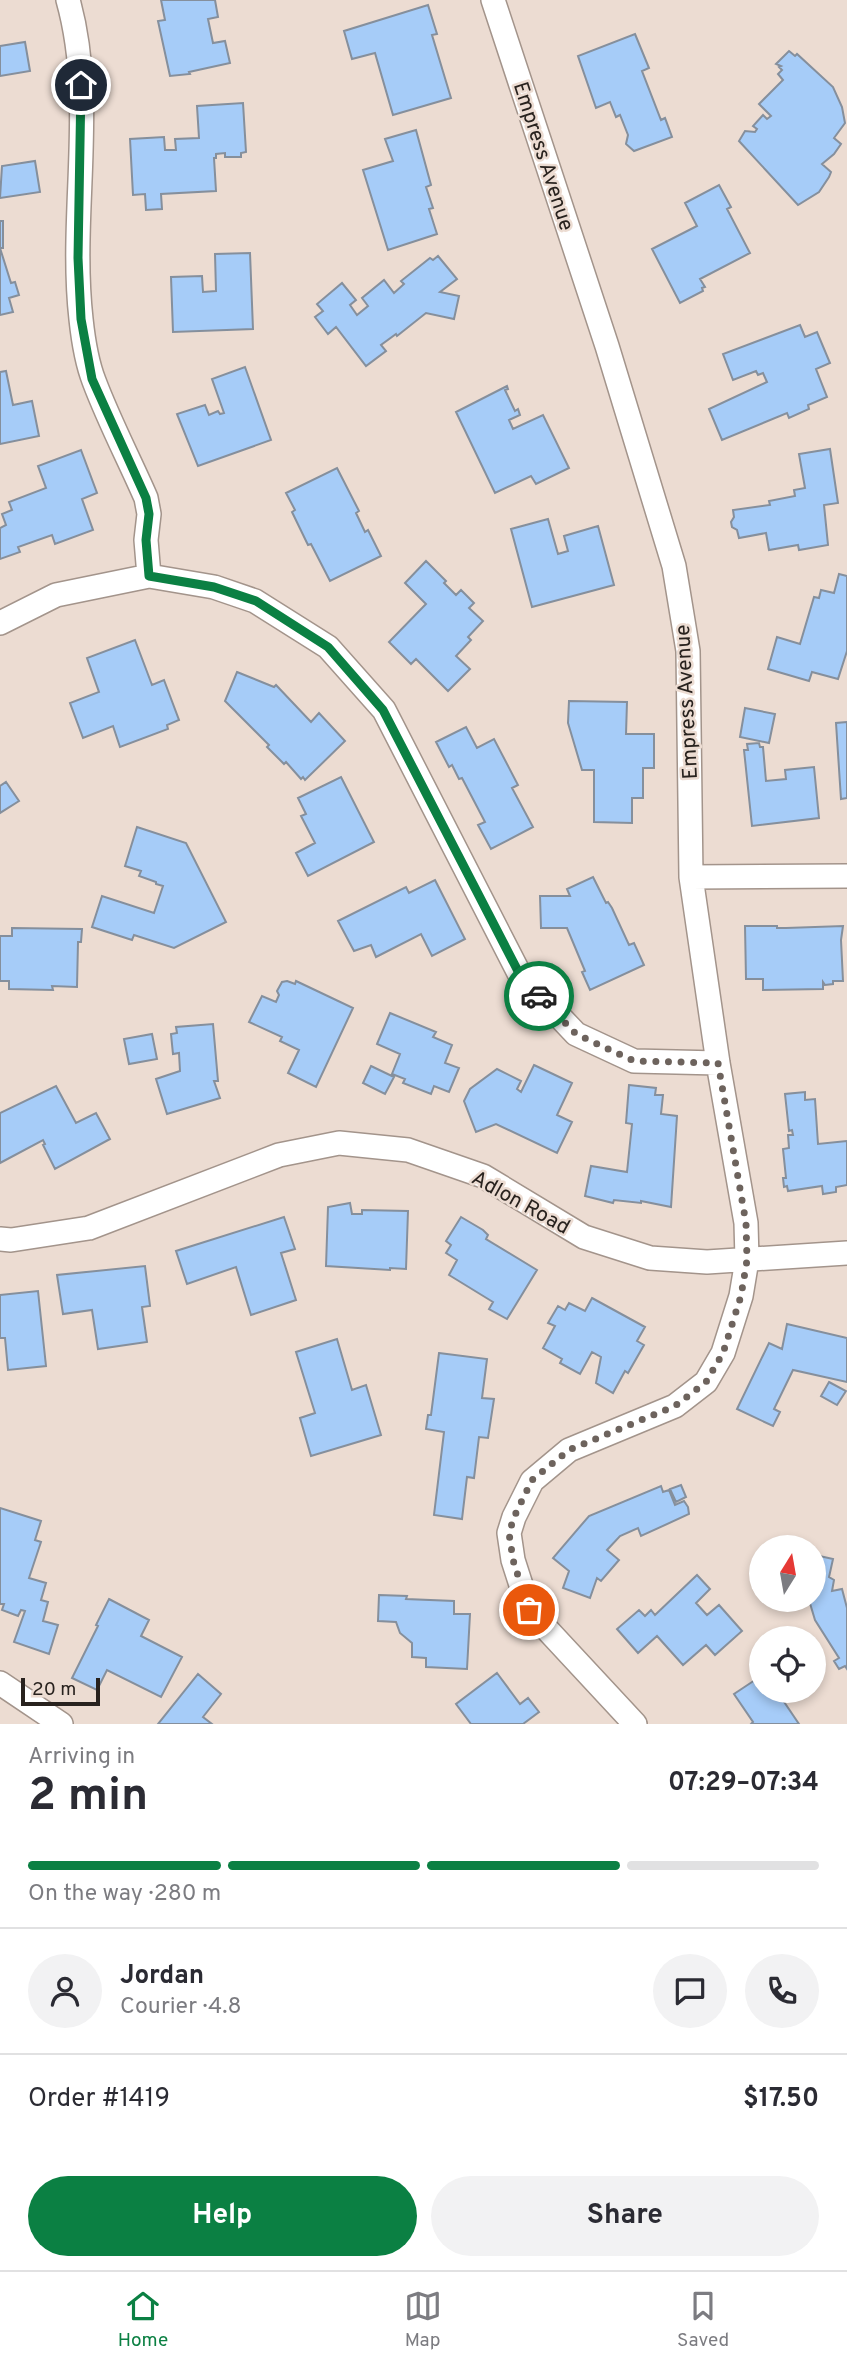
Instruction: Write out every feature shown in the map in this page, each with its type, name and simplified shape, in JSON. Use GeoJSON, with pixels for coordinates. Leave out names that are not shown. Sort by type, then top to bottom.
{"type":"FeatureCollection","features":[{"type":"Feature","properties":{"kind":"street"},"geometry":{"type":"LineString","coordinates":[[68,0],[76,29],[81,85],[78,258],[81,319],[92,379],[146,498],[149,514],[146,540],[149,576]]}},
{"type":"Feature","properties":{"kind":"street","name":"Empress Avenue"},"geometry":{"type":"LineString","coordinates":[[494,0],[607,346],[674,566],[688,651],[691,877],[718,1063],[746,1223],[747,1260],[741,1296],[723,1353],[706,1382],[675,1406],[569,1450],[532,1480],[509,1533],[513,1560],[529,1610],[635,1724]]}},
{"type":"Feature","properties":{"kind":"street"},"geometry":{"type":"LineString","coordinates":[[0,623],[55,595],[149,576],[214,587],[256,601],[328,647],[383,710],[520,975],[576,1034],[634,1061],[718,1063]]}},
{"type":"Feature","properties":{"kind":"street"},"geometry":{"type":"LineString","coordinates":[[691,877],[847,876]]}},
{"type":"Feature","properties":{"kind":"street","name":"Adlon Road"},"geometry":{"type":"LineString","coordinates":[[0,1239],[11,1240],[89,1228],[279,1154],[339,1143],[408,1150],[483,1176],[584,1237],[650,1258],[707,1262],[847,1253]]}},
{"type":"Feature","properties":{"kind":"street"},"geometry":{"type":"LineString","coordinates":[[0,1684],[61,1724]]}},
{"type":"Feature","properties":{"kind":"building"},"geometry":{"type":"Polygon","coordinates":[[[161,0],[215,0],[218,17],[208,19],[213,43],[225,41],[230,63],[189,72],[190,74],[170,76],[158,21],[165,20],[161,0]]]}},
{"type":"Feature","properties":{"kind":"building"},"geometry":{"type":"Polygon","coordinates":[[[428,5],[437,34],[432,35],[451,98],[393,115],[375,53],[352,59],[344,31],[428,5]]]}},
{"type":"Feature","properties":{"kind":"building"},"geometry":{"type":"Polygon","coordinates":[[[635,34],[649,68],[642,71],[661,120],[665,118],[672,137],[634,151],[626,144],[628,135],[620,115],[616,117],[610,102],[596,108],[578,56],[635,34]]]}},
{"type":"Feature","properties":{"kind":"building"},"geometry":{"type":"Polygon","coordinates":[[[25,42],[30,71],[0,76],[0,46],[25,42]]]}},
{"type":"Feature","properties":{"kind":"building"},"geometry":{"type":"Polygon","coordinates":[[[789,51],[795,56],[797,54],[833,87],[842,107],[845,123],[834,138],[841,144],[822,164],[831,172],[829,177],[819,192],[798,205],[739,141],[745,131],[755,132],[757,129],[753,126],[763,115],[767,119],[771,116],[759,104],[783,80],[778,74],[782,70],[779,67],[781,66],[776,64],[789,51]]]}},
{"type":"Feature","properties":{"kind":"building"},"geometry":{"type":"Polygon","coordinates":[[[243,103],[246,152],[241,153],[241,157],[216,154],[216,191],[161,194],[162,209],[146,210],[145,194],[133,195],[130,139],[164,137],[165,150],[176,150],[175,139],[199,138],[197,106],[243,103]]]}},
{"type":"Feature","properties":{"kind":"building"},"geometry":{"type":"Polygon","coordinates":[[[416,130],[431,185],[426,187],[437,234],[388,250],[363,170],[393,161],[385,139],[416,130]]]}},
{"type":"Feature","properties":{"kind":"building"},"geometry":{"type":"Polygon","coordinates":[[[35,161],[40,192],[0,198],[2,166],[35,161]]]}},
{"type":"Feature","properties":{"kind":"building"},"geometry":{"type":"Polygon","coordinates":[[[719,185],[731,207],[727,209],[750,253],[700,279],[705,287],[702,288],[703,291],[680,303],[652,249],[697,226],[685,203],[719,185]]]}},
{"type":"Feature","properties":{"kind":"building"},"geometry":{"type":"Polygon","coordinates":[[[0,221],[3,221],[3,248],[0,248],[0,221]]]}},
{"type":"Feature","properties":{"kind":"building"},"geometry":{"type":"Polygon","coordinates":[[[0,248],[11,283],[15,282],[19,295],[9,298],[13,312],[0,315],[0,248]]]}},
{"type":"Feature","properties":{"kind":"building"},"geometry":{"type":"Polygon","coordinates":[[[250,253],[253,329],[173,332],[171,277],[202,276],[203,292],[216,291],[215,254],[250,253]]]}},
{"type":"Feature","properties":{"kind":"building"},"geometry":{"type":"Polygon","coordinates":[[[438,256],[457,279],[440,292],[459,296],[454,319],[426,313],[381,345],[386,351],[366,366],[336,327],[328,334],[315,317],[323,311],[317,304],[342,283],[356,300],[350,305],[357,315],[368,306],[362,298],[384,280],[394,293],[404,284],[401,281],[430,258],[433,260],[438,256]]]}},
{"type":"Feature","properties":{"kind":"building"},"geometry":{"type":"Polygon","coordinates":[[[800,325],[805,337],[817,332],[830,363],[816,369],[827,397],[808,405],[809,409],[789,418],[787,413],[722,440],[709,409],[767,382],[763,373],[758,375],[756,371],[733,380],[723,354],[800,325]]]}},
{"type":"Feature","properties":{"kind":"building"},"geometry":{"type":"Polygon","coordinates":[[[245,367],[271,440],[198,466],[177,414],[205,405],[209,415],[218,411],[220,414],[224,413],[212,379],[245,367]]]}},
{"type":"Feature","properties":{"kind":"building"},"geometry":{"type":"Polygon","coordinates":[[[6,371],[13,405],[32,401],[39,436],[0,444],[0,372],[6,371]]]}},
{"type":"Feature","properties":{"kind":"building"},"geometry":{"type":"Polygon","coordinates":[[[507,386],[508,389],[505,390],[515,411],[518,409],[520,415],[509,420],[513,429],[543,415],[569,468],[536,484],[531,476],[495,493],[456,412],[507,386]]]}},
{"type":"Feature","properties":{"kind":"building"},"geometry":{"type":"Polygon","coordinates":[[[830,449],[838,503],[824,505],[828,545],[799,550],[798,545],[769,550],[766,533],[739,538],[737,530],[732,527],[733,510],[770,505],[769,501],[795,496],[794,490],[805,488],[799,454],[830,449]]]}},
{"type":"Feature","properties":{"kind":"building"},"geometry":{"type":"Polygon","coordinates":[[[81,450],[97,493],[82,499],[93,530],[55,544],[52,535],[18,547],[20,552],[0,559],[0,528],[6,525],[2,514],[12,510],[9,502],[46,488],[38,466],[81,450]]]}},
{"type":"Feature","properties":{"kind":"building"},"geometry":{"type":"Polygon","coordinates":[[[337,468],[359,511],[356,513],[365,532],[368,530],[381,556],[330,581],[311,544],[308,545],[286,493],[337,468]]]}},
{"type":"Feature","properties":{"kind":"building"},"geometry":{"type":"Polygon","coordinates":[[[548,519],[558,554],[568,551],[564,536],[598,526],[614,585],[532,607],[511,529],[548,519]]]}},
{"type":"Feature","properties":{"kind":"building"},"geometry":{"type":"Polygon","coordinates":[[[426,561],[456,595],[461,590],[474,603],[469,608],[483,621],[468,637],[471,640],[456,656],[470,669],[448,691],[416,659],[411,664],[389,642],[426,604],[405,583],[426,561]]]}},
{"type":"Feature","properties":{"kind":"building"},"geometry":{"type":"Polygon","coordinates":[[[839,574],[847,576],[847,651],[838,679],[812,672],[809,681],[768,669],[777,637],[800,644],[814,597],[819,598],[821,590],[834,593],[839,574]]]}},
{"type":"Feature","properties":{"kind":"building"},"geometry":{"type":"Polygon","coordinates":[[[135,640],[152,685],[164,680],[179,720],[167,725],[168,729],[120,747],[113,726],[83,738],[70,703],[99,692],[87,658],[135,640]]]}},
{"type":"Feature","properties":{"kind":"building"},"geometry":{"type":"Polygon","coordinates":[[[237,672],[274,687],[276,685],[311,722],[319,713],[345,741],[305,780],[303,777],[301,779],[225,701],[237,672]]]}},
{"type":"Feature","properties":{"kind":"building"},"geometry":{"type":"Polygon","coordinates":[[[569,701],[627,702],[626,734],[654,734],[654,768],[643,768],[643,798],[632,798],[632,823],[594,822],[594,770],[582,770],[568,723],[569,701]]]}},
{"type":"Feature","properties":{"kind":"building"},"geometry":{"type":"Polygon","coordinates":[[[745,708],[775,714],[769,743],[740,737],[745,708]]]}},
{"type":"Feature","properties":{"kind":"building"},"geometry":{"type":"Polygon","coordinates":[[[847,722],[847,798],[841,799],[836,723],[847,722]]]}},
{"type":"Feature","properties":{"kind":"building"},"geometry":{"type":"Polygon","coordinates":[[[466,727],[477,748],[494,739],[518,785],[512,788],[533,827],[491,849],[478,825],[485,822],[462,778],[459,779],[452,765],[449,767],[436,742],[466,727]]]}},
{"type":"Feature","properties":{"kind":"building"},"geometry":{"type":"Polygon","coordinates":[[[759,743],[760,747],[763,747],[766,781],[786,779],[785,770],[814,767],[819,818],[752,826],[744,750],[748,750],[747,744],[759,743]]]}},
{"type":"Feature","properties":{"kind":"building"},"geometry":{"type":"Polygon","coordinates":[[[341,777],[374,842],[308,876],[296,853],[315,843],[301,816],[306,814],[298,798],[341,777]]]}},
{"type":"Feature","properties":{"kind":"building"},"geometry":{"type":"Polygon","coordinates":[[[6,782],[19,801],[0,813],[0,786],[6,782]]]}},
{"type":"Feature","properties":{"kind":"building"},"geometry":{"type":"Polygon","coordinates":[[[137,827],[186,843],[226,922],[174,948],[134,935],[132,940],[92,927],[102,896],[154,913],[163,886],[139,876],[141,871],[125,866],[137,827]]]}},
{"type":"Feature","properties":{"kind":"building"},"geometry":{"type":"Polygon","coordinates":[[[593,877],[606,903],[612,908],[629,945],[634,943],[644,965],[590,990],[567,928],[541,928],[540,896],[570,896],[567,889],[593,877]]]}},
{"type":"Feature","properties":{"kind":"building"},"geometry":{"type":"Polygon","coordinates":[[[435,880],[465,939],[432,956],[421,934],[376,957],[371,945],[354,951],[338,921],[406,887],[409,893],[435,880]]]}},
{"type":"Feature","properties":{"kind":"building"},"geometry":{"type":"Polygon","coordinates":[[[745,926],[843,926],[843,981],[833,981],[833,984],[825,985],[823,982],[823,989],[763,990],[763,979],[746,979],[745,926]]]}},
{"type":"Feature","properties":{"kind":"building"},"geometry":{"type":"Polygon","coordinates":[[[12,928],[82,929],[81,942],[78,942],[77,987],[52,986],[53,990],[9,989],[9,981],[0,981],[0,936],[12,936],[12,928]]]}},
{"type":"Feature","properties":{"kind":"building"},"geometry":{"type":"Polygon","coordinates":[[[296,981],[353,1008],[316,1087],[288,1073],[299,1050],[280,1041],[282,1037],[249,1022],[262,996],[276,1002],[279,995],[277,991],[282,982],[295,984],[296,981]]]}},
{"type":"Feature","properties":{"kind":"building"},"geometry":{"type":"Polygon","coordinates":[[[390,1013],[436,1032],[433,1037],[452,1045],[445,1063],[459,1068],[449,1092],[434,1086],[431,1094],[403,1083],[405,1079],[392,1074],[400,1054],[377,1044],[390,1013]]]}},
{"type":"Feature","properties":{"kind":"building"},"geometry":{"type":"Polygon","coordinates":[[[213,1024],[218,1081],[214,1081],[220,1098],[167,1114],[156,1079],[180,1071],[179,1053],[173,1054],[171,1034],[177,1033],[176,1027],[213,1024]]]}},
{"type":"Feature","properties":{"kind":"building"},"geometry":{"type":"Polygon","coordinates":[[[152,1034],[157,1059],[129,1064],[124,1039],[152,1034]]]}},
{"type":"Feature","properties":{"kind":"building"},"geometry":{"type":"Polygon","coordinates":[[[534,1065],[572,1083],[557,1115],[572,1122],[557,1153],[496,1124],[476,1132],[464,1101],[470,1089],[497,1069],[521,1081],[517,1089],[521,1092],[534,1065]]]}},
{"type":"Feature","properties":{"kind":"building"},"geometry":{"type":"Polygon","coordinates":[[[371,1066],[394,1077],[385,1094],[363,1083],[371,1066]]]}},
{"type":"Feature","properties":{"kind":"building"},"geometry":{"type":"Polygon","coordinates":[[[629,1085],[656,1088],[655,1095],[663,1095],[661,1114],[677,1116],[671,1207],[641,1201],[614,1200],[613,1203],[585,1196],[591,1166],[627,1172],[632,1124],[626,1123],[629,1085]]]}},
{"type":"Feature","properties":{"kind":"building"},"geometry":{"type":"Polygon","coordinates":[[[56,1086],[76,1123],[96,1113],[110,1139],[55,1169],[43,1140],[0,1163],[0,1113],[56,1086]]]}},
{"type":"Feature","properties":{"kind":"building"},"geometry":{"type":"Polygon","coordinates":[[[805,1092],[805,1100],[815,1099],[818,1144],[847,1141],[847,1185],[836,1187],[836,1192],[823,1194],[822,1186],[788,1191],[787,1186],[784,1187],[783,1178],[786,1178],[783,1149],[789,1148],[788,1135],[793,1135],[792,1130],[789,1131],[785,1094],[805,1092]]]}},
{"type":"Feature","properties":{"kind":"building"},"geometry":{"type":"Polygon","coordinates":[[[350,1203],[352,1214],[362,1214],[362,1210],[408,1211],[406,1269],[326,1266],[328,1207],[350,1203]]]}},
{"type":"Feature","properties":{"kind":"building"},"geometry":{"type":"Polygon","coordinates":[[[284,1217],[295,1249],[281,1253],[296,1300],[251,1315],[236,1267],[187,1284],[176,1251],[284,1217]]]}},
{"type":"Feature","properties":{"kind":"building"},"geometry":{"type":"Polygon","coordinates":[[[461,1217],[483,1230],[488,1235],[486,1239],[537,1270],[507,1319],[489,1309],[493,1302],[449,1275],[457,1260],[446,1253],[451,1245],[446,1241],[461,1217]]]}},
{"type":"Feature","properties":{"kind":"building"},"geometry":{"type":"Polygon","coordinates":[[[145,1266],[150,1306],[142,1307],[147,1342],[98,1349],[92,1310],[63,1314],[57,1275],[145,1266]]]}},
{"type":"Feature","properties":{"kind":"building"},"geometry":{"type":"Polygon","coordinates":[[[38,1291],[46,1366],[8,1370],[5,1338],[0,1338],[0,1295],[38,1291]]]}},
{"type":"Feature","properties":{"kind":"building"},"geometry":{"type":"Polygon","coordinates":[[[592,1298],[645,1327],[637,1341],[644,1345],[613,1393],[596,1383],[601,1357],[592,1352],[580,1374],[560,1363],[562,1359],[543,1348],[555,1326],[548,1323],[558,1306],[565,1310],[569,1303],[585,1311],[592,1298]]]}},
{"type":"Feature","properties":{"kind":"building"},"geometry":{"type":"Polygon","coordinates":[[[787,1324],[847,1338],[847,1382],[793,1370],[774,1409],[780,1412],[773,1426],[737,1409],[769,1343],[782,1349],[787,1324]]]}},
{"type":"Feature","properties":{"kind":"building"},"geometry":{"type":"Polygon","coordinates":[[[337,1339],[352,1390],[366,1385],[381,1435],[311,1456],[300,1418],[315,1413],[296,1352],[337,1339]]]}},
{"type":"Feature","properties":{"kind":"building"},"geometry":{"type":"Polygon","coordinates":[[[439,1353],[487,1359],[482,1398],[494,1399],[488,1438],[479,1437],[474,1478],[467,1477],[462,1519],[434,1515],[444,1432],[426,1429],[428,1415],[431,1415],[439,1353]]]}},
{"type":"Feature","properties":{"kind":"building"},"geometry":{"type":"Polygon","coordinates":[[[829,1382],[846,1391],[837,1405],[821,1396],[829,1382]]]}},
{"type":"Feature","properties":{"kind":"building"},"geometry":{"type":"Polygon","coordinates":[[[681,1485],[686,1497],[676,1502],[670,1489],[681,1485]]]}},
{"type":"Feature","properties":{"kind":"building"},"geometry":{"type":"Polygon","coordinates":[[[661,1486],[663,1492],[669,1490],[675,1505],[684,1501],[689,1514],[641,1536],[638,1528],[620,1536],[607,1550],[619,1560],[601,1581],[597,1578],[590,1598],[563,1588],[569,1571],[553,1558],[589,1516],[661,1486]]]}},
{"type":"Feature","properties":{"kind":"building"},"geometry":{"type":"Polygon","coordinates":[[[0,1508],[41,1521],[35,1540],[41,1542],[29,1578],[46,1583],[41,1600],[48,1602],[43,1621],[58,1625],[49,1654],[14,1642],[25,1611],[21,1610],[18,1616],[2,1610],[4,1604],[0,1604],[0,1508]]]}},
{"type":"Feature","properties":{"kind":"building"},"geometry":{"type":"Polygon","coordinates":[[[826,1557],[833,1559],[829,1577],[834,1580],[832,1591],[842,1589],[847,1608],[847,1669],[845,1666],[839,1669],[834,1661],[839,1658],[826,1637],[826,1626],[819,1626],[813,1612],[826,1612],[826,1557]]]}},
{"type":"Feature","properties":{"kind":"building"},"geometry":{"type":"Polygon","coordinates":[[[697,1575],[710,1589],[696,1603],[707,1615],[719,1605],[742,1631],[715,1655],[706,1645],[683,1665],[657,1636],[638,1653],[617,1629],[639,1610],[645,1616],[651,1610],[655,1615],[697,1575]]]}},
{"type":"Feature","properties":{"kind":"building"},"geometry":{"type":"Polygon","coordinates":[[[379,1595],[454,1601],[454,1614],[470,1614],[467,1669],[426,1667],[426,1658],[412,1657],[412,1643],[400,1633],[396,1622],[378,1621],[379,1595]]]}},
{"type":"Feature","properties":{"kind":"building"},"geometry":{"type":"Polygon","coordinates":[[[109,1599],[149,1620],[141,1636],[182,1657],[161,1697],[107,1670],[97,1690],[72,1678],[109,1599]]]}},
{"type":"Feature","properties":{"kind":"building"},"geometry":{"type":"Polygon","coordinates":[[[497,1673],[520,1704],[528,1698],[539,1712],[523,1724],[471,1724],[456,1704],[497,1673]]]}},
{"type":"Feature","properties":{"kind":"building"},"geometry":{"type":"Polygon","coordinates":[[[198,1674],[221,1694],[203,1717],[212,1724],[158,1724],[198,1674]]]}},
{"type":"Feature","properties":{"kind":"building"},"geometry":{"type":"Polygon","coordinates":[[[749,1684],[749,1703],[785,1703],[799,1724],[751,1724],[753,1722],[734,1694],[749,1684]]]}},
{"type":"Feature","properties":{"kind":"way so far"},"geometry":{"type":"LineString","coordinates":[[529,1610],[513,1560],[509,1533],[532,1480],[569,1450],[675,1406],[706,1382],[723,1353],[741,1296],[747,1260],[746,1223],[718,1063],[634,1061],[576,1034],[539,996]]}},
{"type":"Feature","properties":{"kind":"route"},"geometry":{"type":"LineString","coordinates":[[81,85],[78,258],[81,319],[92,379],[146,498],[149,514],[146,540],[149,576],[214,587],[256,601],[328,647],[383,710],[520,975],[539,996]]}}]}
